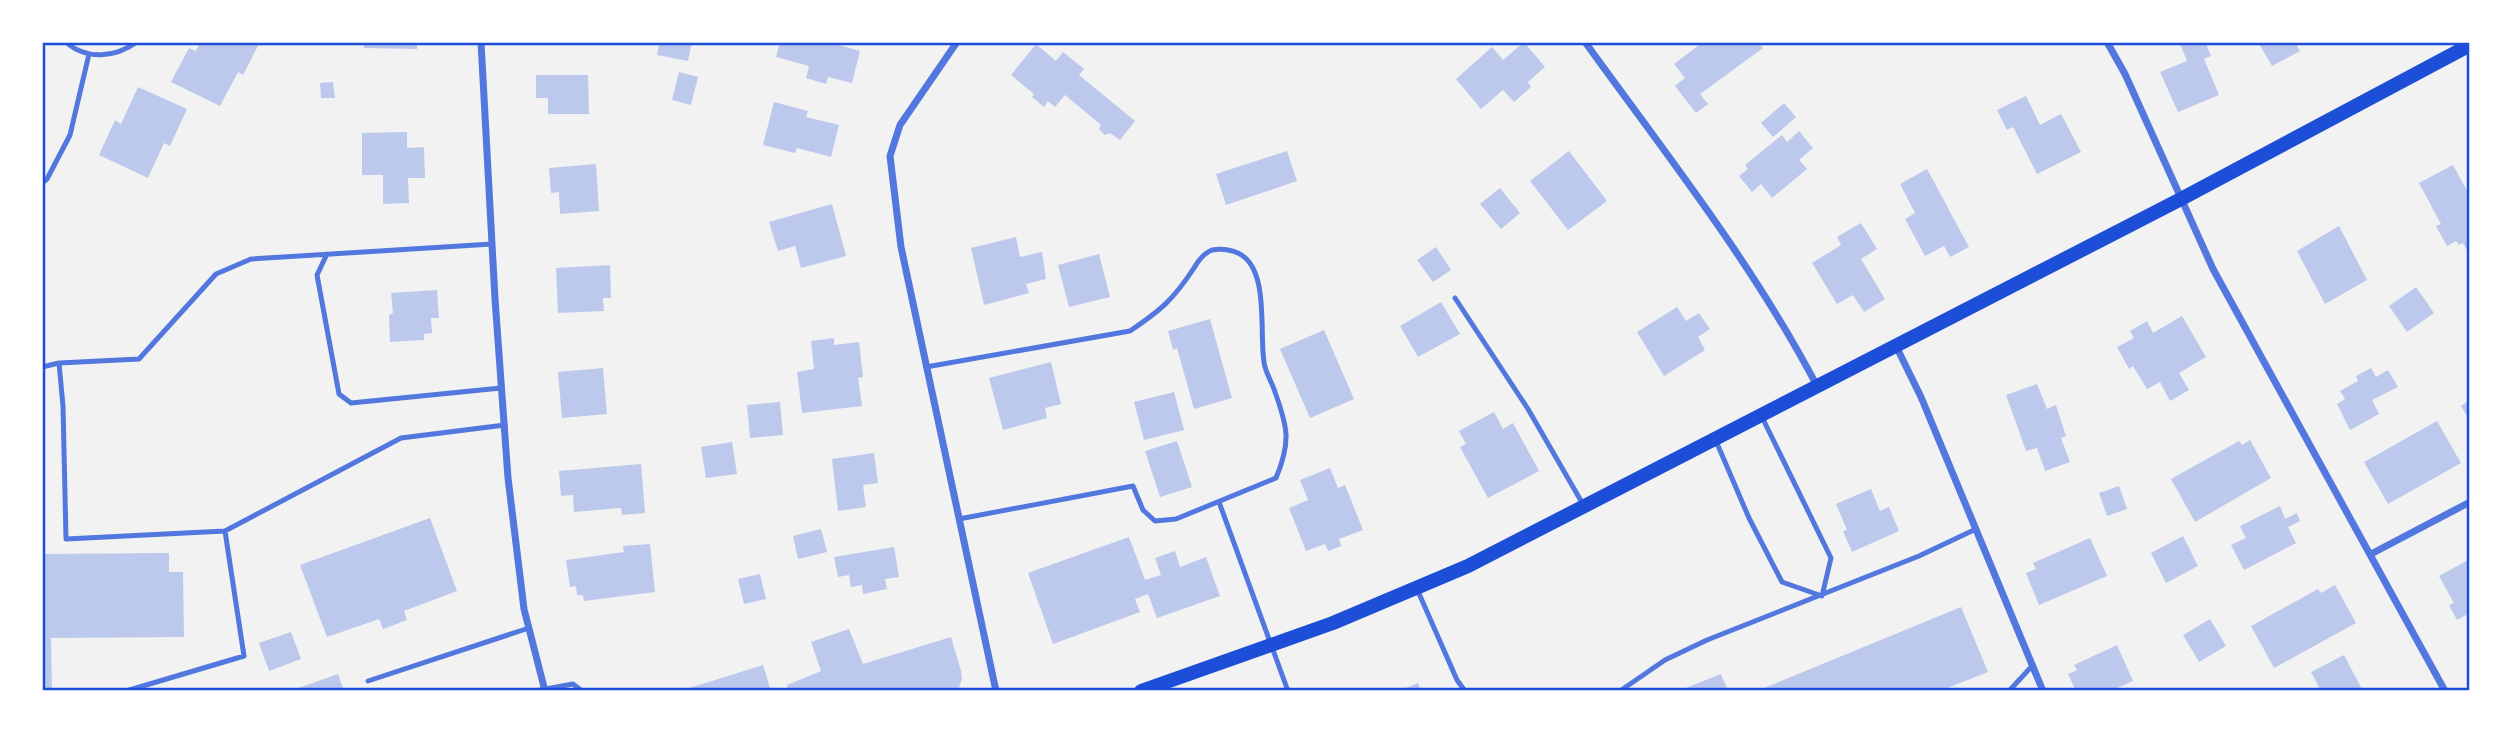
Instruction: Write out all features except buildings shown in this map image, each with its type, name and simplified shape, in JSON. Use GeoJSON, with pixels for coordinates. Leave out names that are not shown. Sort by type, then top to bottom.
{"type":"FeatureCollection","features":[{"type":"Feature","properties":{"kind":"main road"},"geometry":{"type":"LineString","coordinates":[[1141,691],[1273,646],[1468,566],[2181,199],[2470,45]]}},
{"type":"Feature","properties":{"kind":"street"},"geometry":{"type":"LineString","coordinates":[[481,42],[508,478],[524,609],[544,689]]}},
{"type":"Feature","properties":{"kind":"street"},"geometry":{"type":"LineString","coordinates":[[957,42],[900,125],[891,156],[901,247],[996,691]]}},
{"type":"Feature","properties":{"kind":"street"},"geometry":{"type":"LineString","coordinates":[[1585,42],[1713,219],[1790,335],[1817,386]]}},
{"type":"Feature","properties":{"kind":"street"},"geometry":{"type":"LineString","coordinates":[[2107,42],[2125,74],[2213,269],[2445,691]]}},
{"type":"Feature","properties":{"kind":"street"},"geometry":{"type":"LineString","coordinates":[[1896,345],[1921,397],[2043,691]]}},
{"type":"Feature","properties":{"kind":"street"},"geometry":{"type":"LineString","coordinates":[[2371,554],[2470,502]]}},
{"type":"Feature","properties":{"kind":"lane"},"geometry":{"type":"LineString","coordinates":[[66,42],[89,54],[108,55],[127,50],[137,42]]}},
{"type":"Feature","properties":{"kind":"lane"},"geometry":{"type":"LineString","coordinates":[[42,183],[47,179],[70,135],[89,54]]}},
{"type":"Feature","properties":{"kind":"lane"},"geometry":{"type":"LineString","coordinates":[[42,367],[59,363],[139,359],[216,274],[251,259],[492,244]]}},
{"type":"Feature","properties":{"kind":"lane"},"geometry":{"type":"LineString","coordinates":[[926,367],[1130,331],[1153,316],[1175,296],[1200,259],[1210,250],[1228,249],[1247,257],[1260,286],[1264,365],[1287,433],[1286,455],[1276,478],[1175,519],[1155,521],[1143,510],[1133,486],[959,519]]}},
{"type":"Feature","properties":{"kind":"lane"},"geometry":{"type":"LineString","coordinates":[[327,254],[317,275],[339,394],[351,403],[501,388]]}},
{"type":"Feature","properties":{"kind":"lane"},"geometry":{"type":"LineString","coordinates":[[1455,298],[1528,409],[1584,506]]}},
{"type":"Feature","properties":{"kind":"lane"},"geometry":{"type":"LineString","coordinates":[[59,363],[63,406],[66,539],[225,531],[401,438],[505,425]]}},
{"type":"Feature","properties":{"kind":"lane"},"geometry":{"type":"LineString","coordinates":[[1761,415],[1830,558],[1822,596]]}},
{"type":"Feature","properties":{"kind":"lane"},"geometry":{"type":"LineString","coordinates":[[1715,438],[1749,518],[1782,582],[1822,596]]}},
{"type":"Feature","properties":{"kind":"lane"},"geometry":{"type":"LineString","coordinates":[[1219,502],[1288,691]]}},
{"type":"Feature","properties":{"kind":"lane"},"geometry":{"type":"LineString","coordinates":[[1620,691],[1665,660],[1707,640],[1919,556],[1976,529]]}},
{"type":"Feature","properties":{"kind":"lane"},"geometry":{"type":"LineString","coordinates":[[126,691],[244,656],[225,531]]}},
{"type":"Feature","properties":{"kind":"lane"},"geometry":{"type":"LineString","coordinates":[[1417,589],[1457,680],[1465,691]]}},
{"type":"Feature","properties":{"kind":"lane"},"geometry":{"type":"LineString","coordinates":[[368,681],[529,628]]}},
{"type":"Feature","properties":{"kind":"lane"},"geometry":{"type":"LineString","coordinates":[[2009,691],[2032,665]]}},
{"type":"Feature","properties":{"kind":"lane"},"geometry":{"type":"LineString","coordinates":[[535,691],[573,684],[582,691]]}}]}
